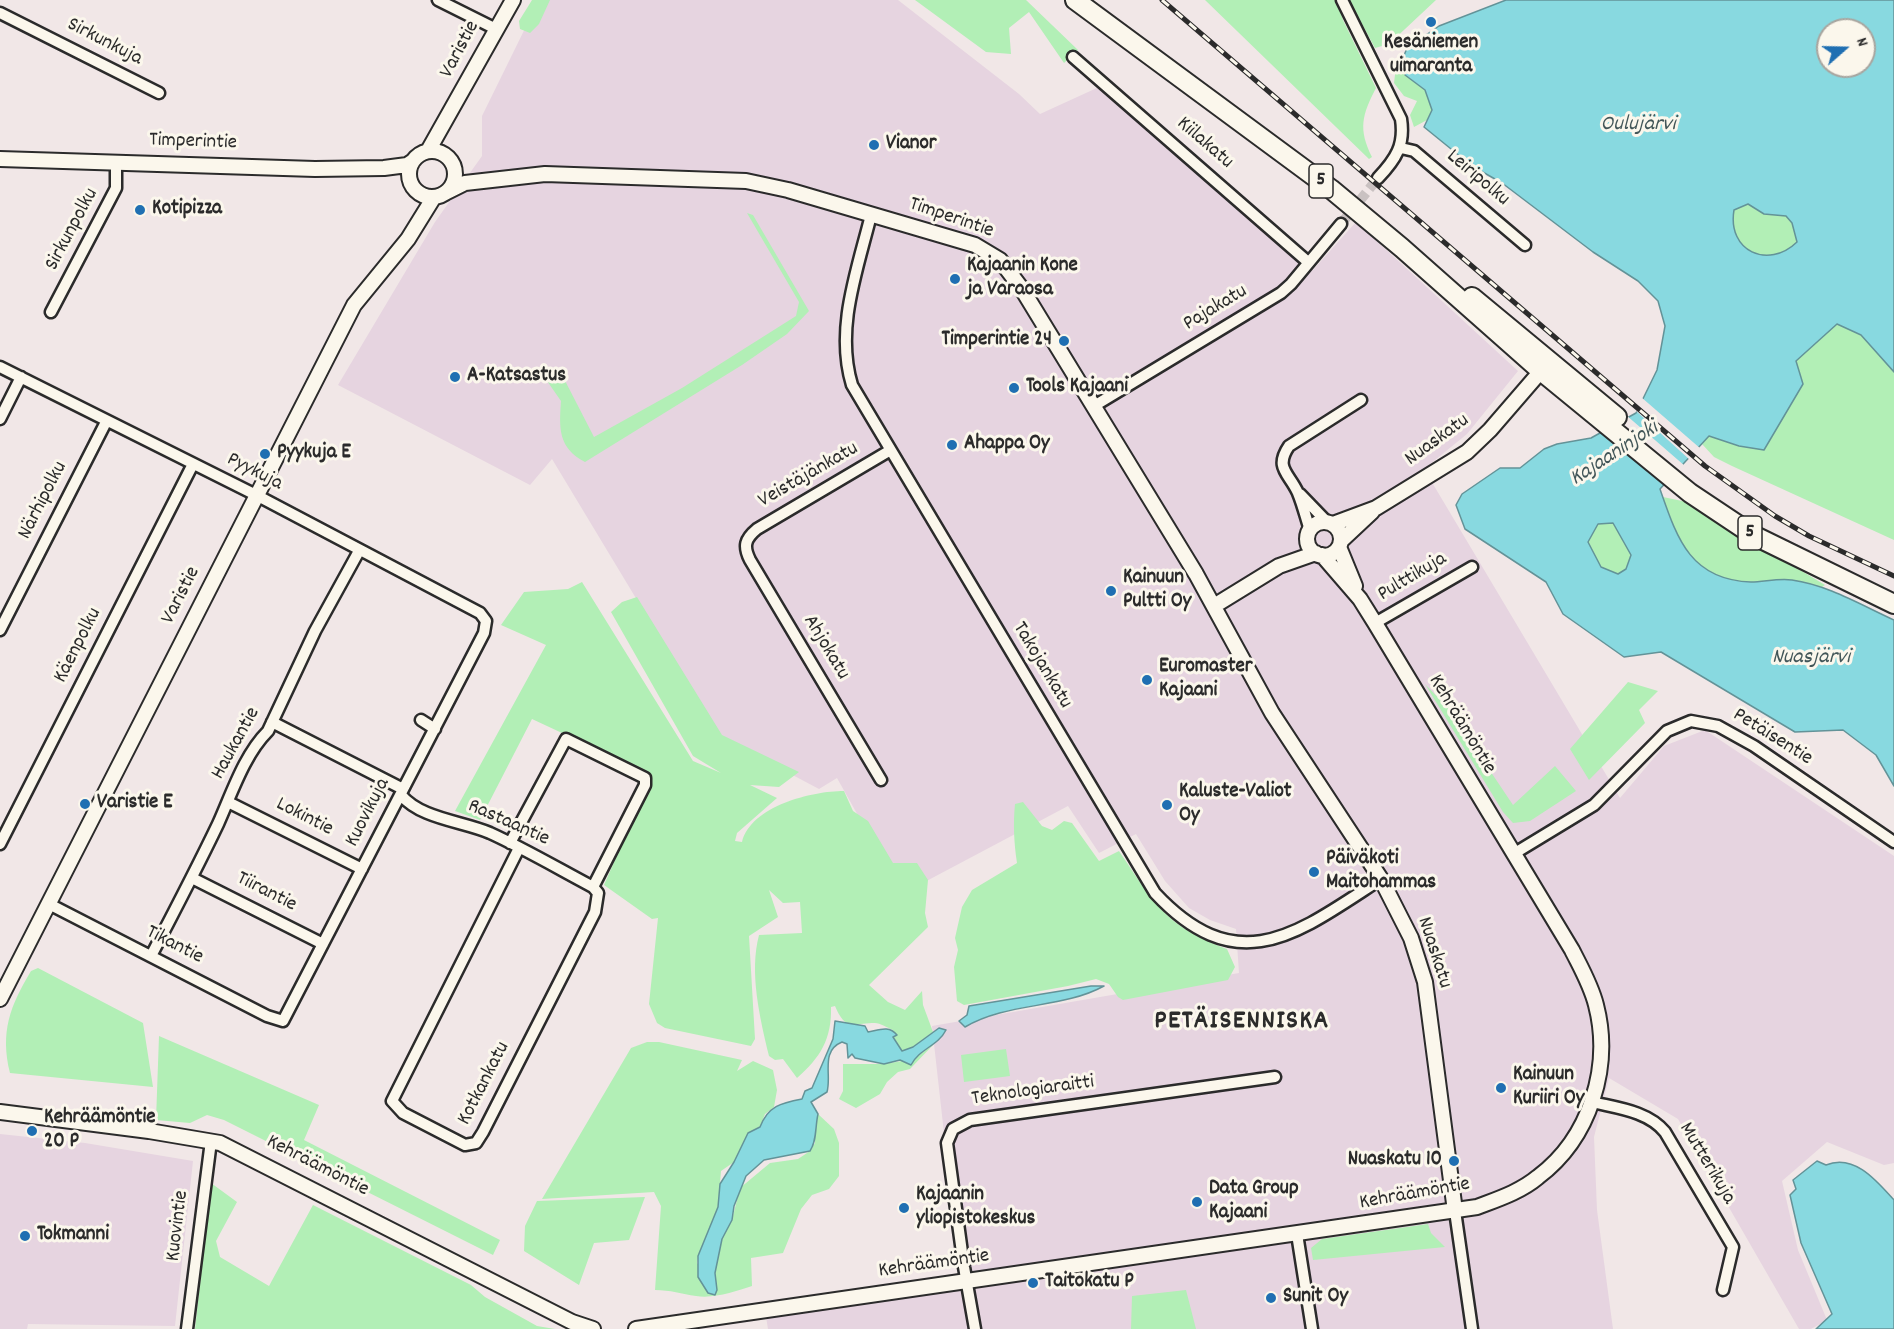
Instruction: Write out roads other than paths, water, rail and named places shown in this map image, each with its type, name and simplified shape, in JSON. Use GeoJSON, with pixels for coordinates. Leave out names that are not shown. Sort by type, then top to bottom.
{"type":"FeatureCollection","features":[{"type":"Feature","properties":{"kind":"highway","name":"5"},"geometry":{"type":"LineString","coordinates":[[1075,0],[1330,189],[1402,248],[1449,279],[1545,366],[1693,489],[1814,567],[1894,604]]}},
{"type":"Feature","properties":{"kind":"highway"},"geometry":{"type":"LineString","coordinates":[[1087,0],[1108,24]]}},
{"type":"Feature","properties":{"kind":"street"},"geometry":{"type":"LineString","coordinates":[[438,0],[496,29]]}},
{"type":"Feature","properties":{"kind":"street","name":"Varistie"},"geometry":{"type":"LineString","coordinates":[[428,151],[447,121],[513,0]]}},
{"type":"Feature","properties":{"kind":"street"},"geometry":{"type":"LineString","coordinates":[[1342,0],[1348,17],[1395,104],[1403,135],[1401,148],[1395,159],[1378,178]]}},
{"type":"Feature","properties":{"kind":"street","name":"Sirkunkuja"},"geometry":{"type":"LineString","coordinates":[[0,13],[159,93]]}},
{"type":"Feature","properties":{"kind":"street","name":"Kiilakatu"},"geometry":{"type":"LineString","coordinates":[[1072,57],[1308,262]]}},
{"type":"Feature","properties":{"kind":"street"},"geometry":{"type":"LineString","coordinates":[[412,184],[425,196],[439,195],[453,182],[454,168],[446,156],[447,121]]}},
{"type":"Feature","properties":{"kind":"street","name":"Leiripolku"},"geometry":{"type":"LineString","coordinates":[[1401,148],[1414,151],[1525,245]]}},
{"type":"Feature","properties":{"kind":"street"},"geometry":{"type":"LineString","coordinates":[[417,224],[410,168],[413,161],[428,151],[446,156]]}},
{"type":"Feature","properties":{"kind":"street","name":"Timperintie"},"geometry":{"type":"LineString","coordinates":[[0,159],[315,169],[384,168],[407,165],[413,161]]}},
{"type":"Feature","properties":{"kind":"street","name":"Sirkunpolku"},"geometry":{"type":"LineString","coordinates":[[51,312],[116,188],[116,162]]}},
{"type":"Feature","properties":{"kind":"street","name":"Timperintie"},"geometry":{"type":"LineString","coordinates":[[384,168],[412,184]]}},
{"type":"Feature","properties":{"kind":"street","name":"Timperintie"},"geometry":{"type":"LineString","coordinates":[[454,168],[486,180]]}},
{"type":"Feature","properties":{"kind":"street","name":"Timperintie"},"geometry":{"type":"LineString","coordinates":[[439,195],[465,183],[545,174],[746,181],[975,245],[1000,260],[1014,276],[1214,606]]}},
{"type":"Feature","properties":{"kind":"street","name":"Varistie"},"geometry":{"type":"LineString","coordinates":[[0,999],[354,305],[374,278],[395,256],[439,195]]}},
{"type":"Feature","properties":{"kind":"street","name":"Takojankatu"},"geometry":{"type":"LineString","coordinates":[[871,215],[851,295],[844,351],[852,385],[889,451],[1155,893],[1172,912],[1211,934],[1236,940],[1268,941],[1311,925],[1381,879]]}},
{"type":"Feature","properties":{"kind":"street","name":"Pajakatu"},"geometry":{"type":"LineString","coordinates":[[1094,406],[1281,293],[1341,224]]}},
{"type":"Feature","properties":{"kind":"street","name":"Nuaskatu"},"geometry":{"type":"LineString","coordinates":[[1340,544],[1376,508],[1467,452],[1490,430],[1545,366]]}},
{"type":"Feature","properties":{"kind":"street","name":"Pyykuja"},"geometry":{"type":"LineString","coordinates":[[0,367],[258,496],[359,551],[480,612],[486,621]]}},
{"type":"Feature","properties":{"kind":"street"},"geometry":{"type":"LineString","coordinates":[[0,419],[21,377]]}},
{"type":"Feature","properties":{"kind":"street"},"geometry":{"type":"LineString","coordinates":[[1319,554],[1309,546],[1309,533],[1297,492],[1282,467],[1282,456],[1289,446],[1361,400]]}},
{"type":"Feature","properties":{"kind":"street","name":"Närhipolku"},"geometry":{"type":"LineString","coordinates":[[0,630],[106,422]]}},
{"type":"Feature","properties":{"kind":"street","name":"Veistäjänkatu"},"geometry":{"type":"LineString","coordinates":[[750,535],[889,451]]}},
{"type":"Feature","properties":{"kind":"street","name":"Käenpolku"},"geometry":{"type":"LineString","coordinates":[[0,844],[193,464]]}},
{"type":"Feature","properties":{"kind":"street"},"geometry":{"type":"LineString","coordinates":[[1214,606],[1279,566],[1319,554],[1331,554],[1340,544],[1339,531],[1297,492]]}},
{"type":"Feature","properties":{"kind":"street","name":"Nuaskatu"},"geometry":{"type":"LineString","coordinates":[[1330,523],[1376,508]]}},
{"type":"Feature","properties":{"kind":"street"},"geometry":{"type":"LineString","coordinates":[[1279,566],[1317,524],[1330,523]]}},
{"type":"Feature","properties":{"kind":"street","name":"Ahjokatu"},"geometry":{"type":"LineString","coordinates":[[750,535],[745,547],[750,560],[881,780]]}},
{"type":"Feature","properties":{"kind":"street","name":"Kehräämöntie"},"geometry":{"type":"LineString","coordinates":[[1340,544],[1360,599]]}},
{"type":"Feature","properties":{"kind":"street","name":"Haukantie"},"geometry":{"type":"LineString","coordinates":[[151,956],[192,878],[258,741],[272,722],[315,631],[359,551]]}},
{"type":"Feature","properties":{"kind":"street","name":"Kehräämöntie"},"geometry":{"type":"LineString","coordinates":[[636,1329],[1477,1207],[1498,1199],[1538,1177],[1559,1158],[1581,1127],[1592,1102],[1601,1055],[1600,1023],[1591,988],[1572,950],[1515,853],[1376,623],[1360,599],[1319,554]]}},
{"type":"Feature","properties":{"kind":"street","name":"Pulttikuja"},"geometry":{"type":"LineString","coordinates":[[1376,623],[1472,567]]}},
{"type":"Feature","properties":{"kind":"street","name":"Nuaskatu"},"geometry":{"type":"LineString","coordinates":[[1214,606],[1272,713],[1381,879],[1411,938],[1425,982],[1472,1329]]}},
{"type":"Feature","properties":{"kind":"street","name":"Kuovikuja"},"geometry":{"type":"LineString","coordinates":[[283,1021],[484,633],[486,621]]}},
{"type":"Feature","properties":{"kind":"street"},"geometry":{"type":"LineString","coordinates":[[421,720],[435,729]]}},
{"type":"Feature","properties":{"kind":"street","name":"Petäisentie"},"geometry":{"type":"LineString","coordinates":[[1515,853],[1594,805],[1667,731],[1691,721],[1718,726],[1754,746],[1894,842]]}},
{"type":"Feature","properties":{"kind":"street","name":"Rastaantie"},"geometry":{"type":"LineString","coordinates":[[272,722],[402,792],[407,803],[490,833],[595,890]]}},
{"type":"Feature","properties":{"kind":"street"},"geometry":{"type":"LineString","coordinates":[[514,846],[566,739],[645,778],[645,785],[595,890]]}},
{"type":"Feature","properties":{"kind":"street","name":"Lokintie"},"geometry":{"type":"LineString","coordinates":[[228,802],[362,869]]}},
{"type":"Feature","properties":{"kind":"street","name":"Kotkankatu"},"geometry":{"type":"LineString","coordinates":[[514,846],[393,1094],[392,1101],[403,1113],[465,1145],[476,1143],[595,912],[595,890]]}},
{"type":"Feature","properties":{"kind":"street","name":"Tiirantie"},"geometry":{"type":"LineString","coordinates":[[192,878],[323,944]]}},
{"type":"Feature","properties":{"kind":"street","name":"Tikantie"},"geometry":{"type":"LineString","coordinates":[[49,904],[267,1016],[283,1021]]}},
{"type":"Feature","properties":{"kind":"street","name":"Teknologiaraitti"},"geometry":{"type":"LineString","coordinates":[[975,1329],[947,1143],[953,1129],[970,1120],[1275,1077]]}},
{"type":"Feature","properties":{"kind":"street","name":"Mutterikuja"},"geometry":{"type":"LineString","coordinates":[[1592,1102],[1642,1115],[1658,1123],[1665,1132],[1733,1247],[1723,1290]]}},
{"type":"Feature","properties":{"kind":"street","name":"Kehräämöntie"},"geometry":{"type":"LineString","coordinates":[[0,1113],[211,1141],[236,1149],[572,1322],[593,1329]]}},
{"type":"Feature","properties":{"kind":"street","name":"Kuovintie"},"geometry":{"type":"LineString","coordinates":[[186,1329],[211,1141]]}},
{"type":"Feature","properties":{"kind":"street"},"geometry":{"type":"LineString","coordinates":[[1297,1234],[1312,1329]]}},
{"type":"Feature","properties":{"kind":"water","name":"Oulujärvi"},"geometry":{"type":"Polygon","coordinates":[[[1506,0],[1894,0],[1894,372],[1861,335],[1837,324],[1796,361],[1803,384],[1764,450],[1739,446],[1709,436],[1660,489],[1680,539],[1700,565],[1713,574],[1751,582],[1787,580],[1818,586],[1894,620],[1894,786],[1876,755],[1843,730],[1795,732],[1661,652],[1624,657],[1563,614],[1546,582],[1465,529],[1456,505],[1462,494],[1500,468],[1520,468],[1544,449],[1557,444],[1591,438],[1636,413],[1657,370],[1665,326],[1658,301],[1638,281],[1593,252],[1502,183],[1472,166],[1424,127],[1432,110],[1425,90],[1405,75],[1403,58],[1407,48],[1439,26],[1506,0]],[[1748,204],[1734,210],[1737,236],[1743,246],[1762,255],[1774,255],[1797,242],[1792,223],[1786,216],[1764,214],[1748,204]],[[1613,523],[1598,524],[1588,542],[1601,567],[1618,574],[1626,569],[1631,555],[1613,523]]]}},
{"type":"Feature","properties":{"kind":"water"},"geometry":{"type":"Polygon","coordinates":[[[1091,986],[1104,986],[1070,999],[999,1013],[965,1027],[959,1021],[967,1015],[969,1006],[1091,986]]]}},
{"type":"Feature","properties":{"kind":"water"},"geometry":{"type":"Polygon","coordinates":[[[835,1021],[865,1026],[868,1032],[891,1030],[897,1035],[893,1037],[902,1051],[913,1047],[939,1028],[946,1030],[911,1065],[900,1060],[884,1064],[855,1058],[852,1054],[848,1058],[847,1044],[842,1042],[835,1046],[829,1057],[827,1092],[811,1102],[818,1114],[815,1138],[810,1151],[764,1160],[746,1176],[734,1206],[732,1220],[722,1239],[715,1273],[717,1290],[715,1295],[708,1293],[698,1277],[698,1256],[718,1207],[720,1184],[748,1133],[760,1127],[771,1110],[782,1104],[802,1099],[805,1091],[812,1088],[833,1039],[835,1021]]]}},
{"type":"Feature","properties":{"kind":"water"},"geometry":{"type":"Polygon","coordinates":[[[1817,1161],[1826,1165],[1836,1162],[1855,1166],[1872,1177],[1894,1200],[1894,1329],[1816,1329],[1832,1314],[1801,1243],[1790,1195],[1796,1189],[1793,1180],[1817,1161]]]}},
{"type":"Feature","properties":{"kind":"tunnel"},"geometry":{"type":"LineString","coordinates":[[1341,224],[1378,178]]}},
{"type":"Feature","properties":{"kind":"railway"},"geometry":{"type":"LineString","coordinates":[[1162,0],[1705,466],[1775,516],[1809,536],[1894,576]]}},
{"type":"Feature","properties":{"kind":"place","name":"Kesäniemen uimaranta"},"geometry":{"type":"Point","coordinates":[1431,22]}},
{"type":"Feature","properties":{"kind":"place","name":"Vianor"},"geometry":{"type":"Point","coordinates":[874,145]}},
{"type":"Feature","properties":{"kind":"place","name":"Kotipizza"},"geometry":{"type":"Point","coordinates":[140,210]}},
{"type":"Feature","properties":{"kind":"place","name":"Kajaanin Kone ja Varaosa"},"geometry":{"type":"Point","coordinates":[955,279]}},
{"type":"Feature","properties":{"kind":"place","name":"Timperintie 24"},"geometry":{"type":"Point","coordinates":[1064,341]}},
{"type":"Feature","properties":{"kind":"place","name":"A-Katsastus"},"geometry":{"type":"Point","coordinates":[455,377]}},
{"type":"Feature","properties":{"kind":"place","name":"Tools Kajaani"},"geometry":{"type":"Point","coordinates":[1014,388]}},
{"type":"Feature","properties":{"kind":"place","name":"Ahappa Oy"},"geometry":{"type":"Point","coordinates":[952,445]}},
{"type":"Feature","properties":{"kind":"place","name":"Pyykuja E"},"geometry":{"type":"Point","coordinates":[265,454]}},
{"type":"Feature","properties":{"kind":"place","name":"Kainuun Pultti Oy"},"geometry":{"type":"Point","coordinates":[1111,591]}},
{"type":"Feature","properties":{"kind":"place","name":"Euromaster Kajaani"},"geometry":{"type":"Point","coordinates":[1147,680]}},
{"type":"Feature","properties":{"kind":"place","name":"Varistie E"},"geometry":{"type":"Point","coordinates":[85,804]}},
{"type":"Feature","properties":{"kind":"place","name":"Kaluste-Valiot Oy"},"geometry":{"type":"Point","coordinates":[1167,805]}},
{"type":"Feature","properties":{"kind":"place","name":"Päiväkoti Maitohammas"},"geometry":{"type":"Point","coordinates":[1314,872]}},
{"type":"Feature","properties":{"kind":"place","name":"Kainuun Kuriiri Oy"},"geometry":{"type":"Point","coordinates":[1501,1088]}},
{"type":"Feature","properties":{"kind":"place","name":"Kehräämöntie 20 P"},"geometry":{"type":"Point","coordinates":[32,1131]}},
{"type":"Feature","properties":{"kind":"place","name":"Nuaskatu 10"},"geometry":{"type":"Point","coordinates":[1454,1161]}},
{"type":"Feature","properties":{"kind":"place","name":"Data Group Kajaani"},"geometry":{"type":"Point","coordinates":[1197,1202]}},
{"type":"Feature","properties":{"kind":"place","name":"Kajaanin yliopistokeskus"},"geometry":{"type":"Point","coordinates":[904,1208]}},
{"type":"Feature","properties":{"kind":"place","name":"Tokmanni"},"geometry":{"type":"Point","coordinates":[25,1236]}},
{"type":"Feature","properties":{"kind":"place","name":"Taitokatu P"},"geometry":{"type":"Point","coordinates":[1033,1283]}},
{"type":"Feature","properties":{"kind":"place","name":"Sunit Oy"},"geometry":{"type":"Point","coordinates":[1271,1298]}},
{"type":"Feature","properties":{"kind":"district","name":"PETÄISENNISKA"},"geometry":{"type":"Point","coordinates":[1242,1023]}},
{"type":"Feature","properties":{"kind":"water label","name":"Kajaaninjoki"},"geometry":{"type":"Point","coordinates":[1615,455]}},
{"type":"Feature","properties":{"kind":"water label","name":"Nuasjärvi"},"geometry":{"type":"Point","coordinates":[1811,659]}}]}
